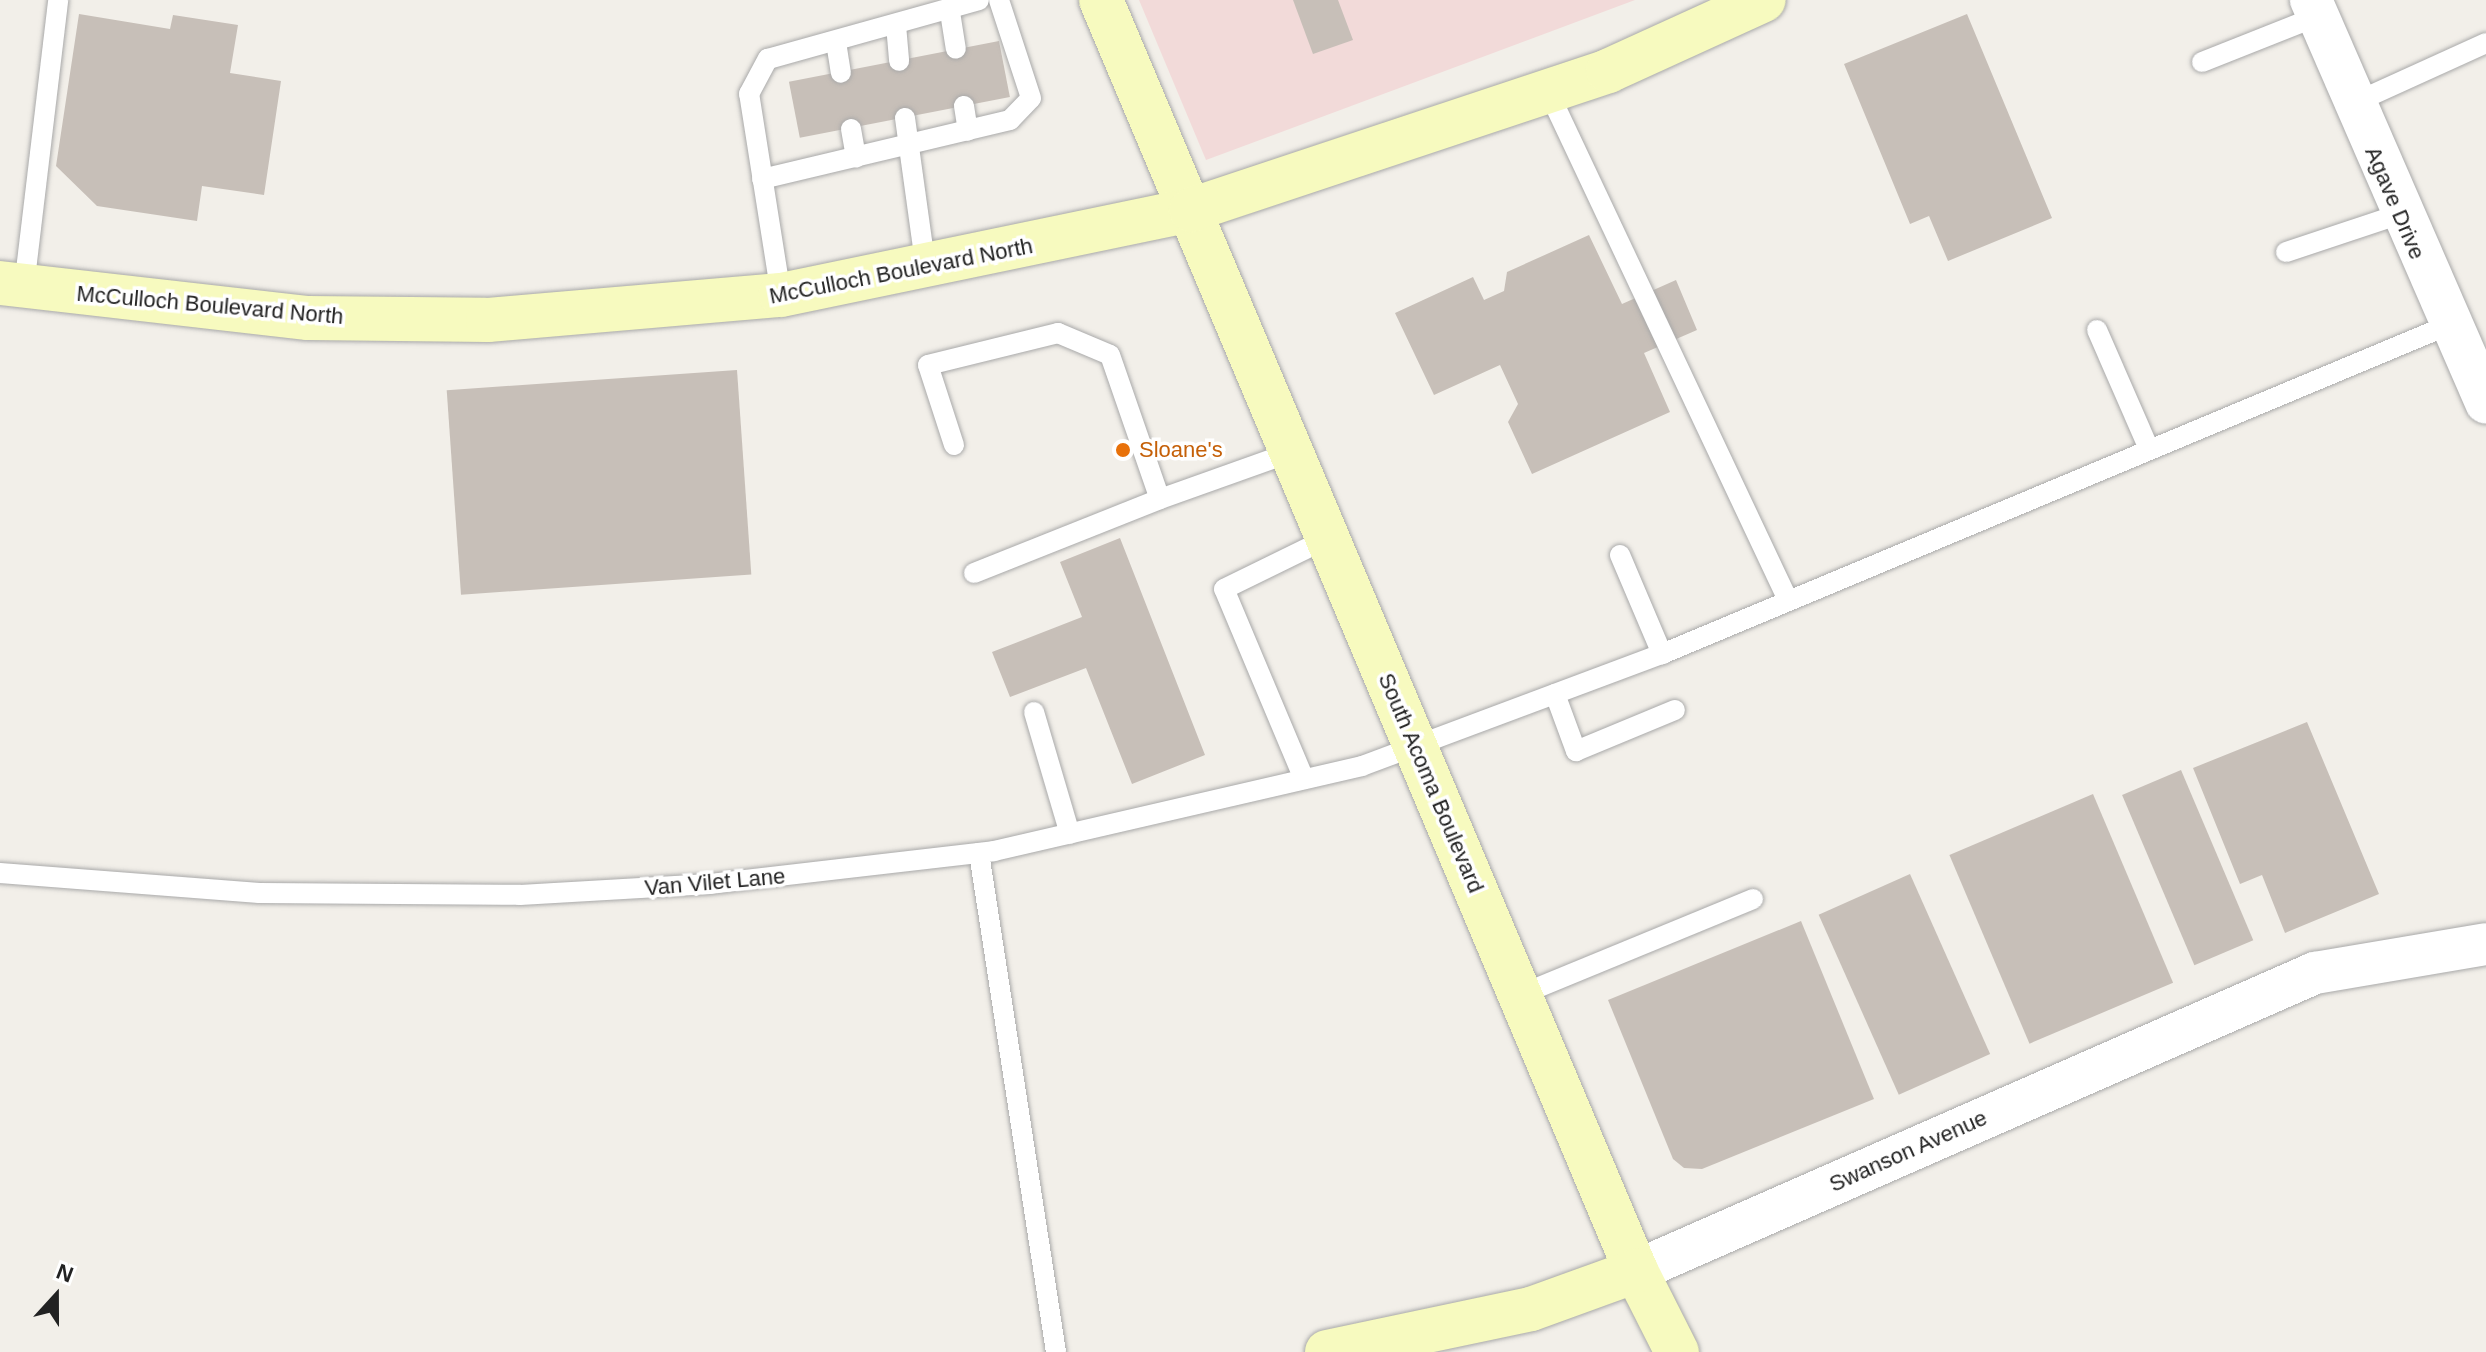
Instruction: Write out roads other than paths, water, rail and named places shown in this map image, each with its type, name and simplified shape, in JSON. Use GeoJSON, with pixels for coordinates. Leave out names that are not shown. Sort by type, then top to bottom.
{"type":"FeatureCollection","features":[{"type":"Feature","properties":{"kind":"main road","name":"South Acoma Boulevard"},"geometry":{"type":"LineString","coordinates":[[1101,0],[1636,1271],[1677,1352]]}},
{"type":"Feature","properties":{"kind":"main road","name":"McCulloch Boulevard North"},"geometry":{"type":"LineString","coordinates":[[12,285],[308,318],[488,320],[781,295],[926,269],[1191,210],[1548,91],[1764,0]]}},
{"type":"Feature","properties":{"kind":"main road","name":"Swanson Avenue"},"geometry":{"type":"LineString","coordinates":[[1327,1352],[1531,1309],[1636,1271]]}},
{"type":"Feature","properties":{"kind":"street","name":"Agave Drive"},"geometry":{"type":"LineString","coordinates":[[2314,8],[2446,326],[2486,403]]}},
{"type":"Feature","properties":{"kind":"street","name":"Swanson Avenue"},"geometry":{"type":"LineString","coordinates":[[1636,1271],[2315,973],[2486,944]]}},
{"type":"Feature","properties":{"kind":"lane"},"geometry":{"type":"LineString","coordinates":[[12,285],[58,0]]}},
{"type":"Feature","properties":{"kind":"lane"},"geometry":{"type":"LineString","coordinates":[[781,295],[749,94],[768,59],[950,12],[979,0]]}},
{"type":"Feature","properties":{"kind":"lane"},"geometry":{"type":"LineString","coordinates":[[762,179],[1010,120],[1031,98],[999,0]]}},
{"type":"Feature","properties":{"kind":"lane"},"geometry":{"type":"LineString","coordinates":[[2202,62],[2314,8]]}},
{"type":"Feature","properties":{"kind":"lane"},"geometry":{"type":"LineString","coordinates":[[950,12],[956,49]]}},
{"type":"Feature","properties":{"kind":"lane"},"geometry":{"type":"LineString","coordinates":[[896,25],[899,61]]}},
{"type":"Feature","properties":{"kind":"lane"},"geometry":{"type":"LineString","coordinates":[[836,42],[841,73]]}},
{"type":"Feature","properties":{"kind":"lane"},"geometry":{"type":"LineString","coordinates":[[2354,103],[2486,43]]}},
{"type":"Feature","properties":{"kind":"lane"},"geometry":{"type":"LineString","coordinates":[[1548,91],[1788,600]]}},
{"type":"Feature","properties":{"kind":"lane"},"geometry":{"type":"LineString","coordinates":[[964,106],[968,131]]}},
{"type":"Feature","properties":{"kind":"lane"},"geometry":{"type":"LineString","coordinates":[[905,118],[926,269]]}},
{"type":"Feature","properties":{"kind":"lane"},"geometry":{"type":"LineString","coordinates":[[851,129],[856,158]]}},
{"type":"Feature","properties":{"kind":"lane"},"geometry":{"type":"LineString","coordinates":[[2286,252],[2400,214]]}},
{"type":"Feature","properties":{"kind":"lane","name":"Van Vilet Lane"},"geometry":{"type":"LineString","coordinates":[[0,873],[259,893],[520,895],[710,884],[979,853],[1070,834],[1304,779],[1416,746],[1662,654],[2148,447],[2446,326]]}},
{"type":"Feature","properties":{"kind":"lane"},"geometry":{"type":"LineString","coordinates":[[2097,330],[2148,447]]}},
{"type":"Feature","properties":{"kind":"lane"},"geometry":{"type":"LineString","coordinates":[[954,445],[928,365],[1058,333],[1110,355],[1160,499]]}},
{"type":"Feature","properties":{"kind":"lane"},"geometry":{"type":"LineString","coordinates":[[974,573],[1160,499],[1292,452]]}},
{"type":"Feature","properties":{"kind":"lane"},"geometry":{"type":"LineString","coordinates":[[1304,779],[1224,589],[1328,538]]}},
{"type":"Feature","properties":{"kind":"lane"},"geometry":{"type":"LineString","coordinates":[[1620,555],[1662,654]]}},
{"type":"Feature","properties":{"kind":"lane"},"geometry":{"type":"LineString","coordinates":[[1555,694],[1576,751],[1675,710]]}},
{"type":"Feature","properties":{"kind":"lane"},"geometry":{"type":"LineString","coordinates":[[1034,712],[1070,834]]}},
{"type":"Feature","properties":{"kind":"lane"},"geometry":{"type":"LineString","coordinates":[[979,853],[1056,1352]]}},
{"type":"Feature","properties":{"kind":"lane"},"geometry":{"type":"LineString","coordinates":[[1520,995],[1753,899]]}},
{"type":"Feature","properties":{"kind":"place","name":"Sloane's"},"geometry":{"type":"Point","coordinates":[1123,450]}}]}
